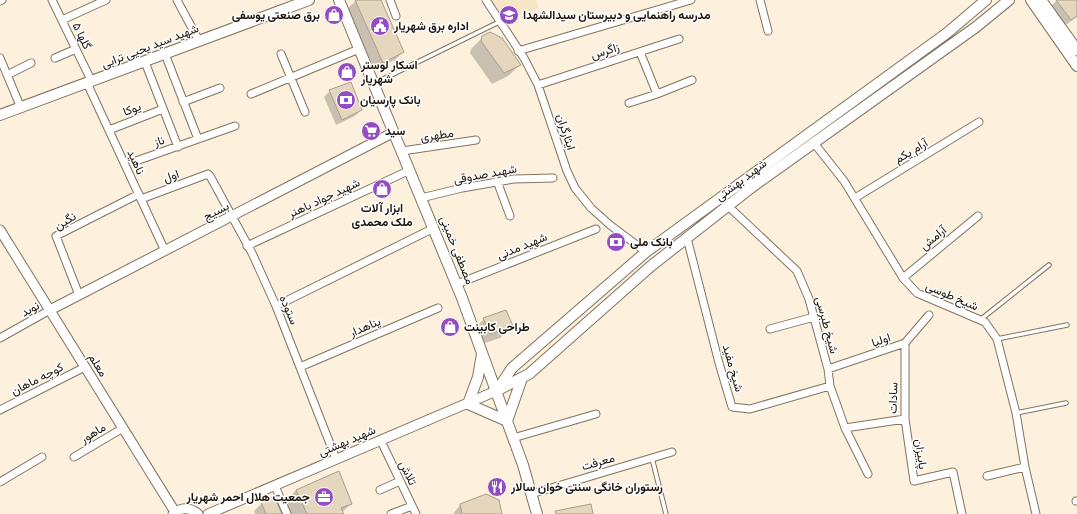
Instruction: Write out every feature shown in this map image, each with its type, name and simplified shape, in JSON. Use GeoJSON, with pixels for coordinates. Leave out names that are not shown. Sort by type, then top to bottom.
{"type":"FeatureCollection","features":[{"type":"Feature","properties":{"kind":"main road","name":"شهید سید یحیی ترابی"},"geometry":{"type":"LineString","coordinates":[[0,115],[309,0]]}},
{"type":"Feature","properties":{"kind":"main road","name":"مصطفی خمینی"},"geometry":{"type":"LineString","coordinates":[[339,0],[457,284],[513,438],[537,514]]}},
{"type":"Feature","properties":{"kind":"main road","name":"شهید بهشتی"},"geometry":{"type":"LineString","coordinates":[[496,391],[512,368],[646,252],[941,37],[986,0]]}},
{"type":"Feature","properties":{"kind":"main road"},"geometry":{"type":"LineString","coordinates":[[1031,0],[1077,66]]}},
{"type":"Feature","properties":{"kind":"main road"},"geometry":{"type":"LineString","coordinates":[[1041,0],[1077,50]]}},
{"type":"Feature","properties":{"kind":"main road","name":"شهید بهشتی"},"geometry":{"type":"LineString","coordinates":[[496,391],[529,374],[651,266],[728,206],[1006,2]]}},
{"type":"Feature","properties":{"kind":"main road"},"geometry":{"type":"LineString","coordinates":[[482,353],[478,377],[468,404],[507,421],[522,378]]}},
{"type":"Feature","properties":{"kind":"street","name":"گلها ۵"},"geometry":{"type":"LineString","coordinates":[[52,0],[90,82]]}},
{"type":"Feature","properties":{"kind":"street"},"geometry":{"type":"LineString","coordinates":[[62,20],[106,0]]}},
{"type":"Feature","properties":{"kind":"street"},"geometry":{"type":"LineString","coordinates":[[177,0],[199,41]]}},
{"type":"Feature","properties":{"kind":"street"},"geometry":{"type":"LineString","coordinates":[[390,0],[396,16]]}},
{"type":"Feature","properties":{"kind":"street","name":"ایثارگران"},"geometry":{"type":"LineString","coordinates":[[486,0],[518,50],[538,85],[567,171],[575,188],[591,208],[646,252]]}},
{"type":"Feature","properties":{"kind":"street"},"geometry":{"type":"LineString","coordinates":[[518,50],[690,0]]}},
{"type":"Feature","properties":{"kind":"street"},"geometry":{"type":"LineString","coordinates":[[760,0],[768,31]]}},
{"type":"Feature","properties":{"kind":"street","name":"زاگرس"},"geometry":{"type":"LineString","coordinates":[[538,85],[679,39]]}},
{"type":"Feature","properties":{"kind":"street"},"geometry":{"type":"LineString","coordinates":[[55,58],[76,49]]}},
{"type":"Feature","properties":{"kind":"street"},"geometry":{"type":"LineString","coordinates":[[251,94],[359,49]]}},
{"type":"Feature","properties":{"kind":"street"},"geometry":{"type":"LineString","coordinates":[[640,52],[657,94]]}},
{"type":"Feature","properties":{"kind":"street"},"geometry":{"type":"LineString","coordinates":[[165,54],[198,140]]}},
{"type":"Feature","properties":{"kind":"street"},"geometry":{"type":"LineString","coordinates":[[281,54],[305,112]]}},
{"type":"Feature","properties":{"kind":"street"},"geometry":{"type":"LineString","coordinates":[[0,58],[21,108]]}},
{"type":"Feature","properties":{"kind":"street"},"geometry":{"type":"LineString","coordinates":[[145,62],[178,147]]}},
{"type":"Feature","properties":{"kind":"street"},"geometry":{"type":"LineString","coordinates":[[7,75],[31,63]]}},
{"type":"Feature","properties":{"kind":"street"},"geometry":{"type":"LineString","coordinates":[[629,103],[692,80]]}},
{"type":"Feature","properties":{"kind":"street","name":"ناهید"},"geometry":{"type":"LineString","coordinates":[[90,82],[109,130],[165,251]]}},
{"type":"Feature","properties":{"kind":"street"},"geometry":{"type":"LineString","coordinates":[[183,102],[220,88]]}},
{"type":"Feature","properties":{"kind":"street","name":"یوکا"},"geometry":{"type":"LineString","coordinates":[[109,130],[163,109]]}},
{"type":"Feature","properties":{"kind":"street","name":"آرام یکم"},"geometry":{"type":"LineString","coordinates":[[855,198],[979,122]]}},
{"type":"Feature","properties":{"kind":"street","name":"ناز"},"geometry":{"type":"LineString","coordinates":[[136,161],[235,126]]}},
{"type":"Feature","properties":{"kind":"street","name":"بسیج"},"geometry":{"type":"LineString","coordinates":[[50,310],[394,132]]}},
{"type":"Feature","properties":{"kind":"street","name":"مطهری"},"geometry":{"type":"LineString","coordinates":[[402,151],[476,140]]}},
{"type":"Feature","properties":{"kind":"street","name":"شیخ طوسی"},"geometry":{"type":"LineString","coordinates":[[814,143],[844,181],[903,278],[917,293],[985,322],[997,339],[1016,413],[1024,467],[1036,514]]}},
{"type":"Feature","properties":{"kind":"street","name":"شهید جواد باهنر"},"geometry":{"type":"LineString","coordinates":[[248,246],[410,170]]}},
{"type":"Feature","properties":{"kind":"street","name":"اول"},"geometry":{"type":"LineString","coordinates":[[140,197],[209,175]]}},
{"type":"Feature","properties":{"kind":"street","name":"ستوده"},"geometry":{"type":"LineString","coordinates":[[209,175],[248,246],[276,306],[336,460]]}},
{"type":"Feature","properties":{"kind":"street","name":"شهید صدوقی"},"geometry":{"type":"LineString","coordinates":[[421,198],[514,178],[553,178]]}},
{"type":"Feature","properties":{"kind":"street"},"geometry":{"type":"LineString","coordinates":[[497,181],[510,216]]}},
{"type":"Feature","properties":{"kind":"street","name":"نگین"},"geometry":{"type":"LineString","coordinates":[[80,295],[56,236],[140,197]]}},
{"type":"Feature","properties":{"kind":"street","name":"شیخ طبرسی"},"geometry":{"type":"LineString","coordinates":[[728,206],[798,271],[809,299],[828,369],[830,386],[845,428],[868,474]]}},
{"type":"Feature","properties":{"kind":"street","name":"آرامش"},"geometry":{"type":"LineString","coordinates":[[903,278],[978,216]]}},
{"type":"Feature","properties":{"kind":"street"},"geometry":{"type":"LineString","coordinates":[[276,306],[434,228]]}},
{"type":"Feature","properties":{"kind":"street","name":"شهید مدنی"},"geometry":{"type":"LineString","coordinates":[[457,284],[596,229]]}},
{"type":"Feature","properties":{"kind":"street","name":"معلم"},"geometry":{"type":"LineString","coordinates":[[0,230],[174,513]]}},
{"type":"Feature","properties":{"kind":"street","name":"شیخ مفید"},"geometry":{"type":"LineString","coordinates":[[687,238],[719,363],[732,407],[750,409],[830,386]]}},
{"type":"Feature","properties":{"kind":"street","name":"پناهدار"},"geometry":{"type":"LineString","coordinates":[[300,367],[438,308]]}},
{"type":"Feature","properties":{"kind":"street","name":"نوید"},"geometry":{"type":"LineString","coordinates":[[0,338],[50,310]]}},
{"type":"Feature","properties":{"kind":"street","name":"اولیا"},"geometry":{"type":"LineString","coordinates":[[828,369],[905,343],[929,315]]}},
{"type":"Feature","properties":{"kind":"street"},"geometry":{"type":"LineString","coordinates":[[770,329],[814,317]]}},
{"type":"Feature","properties":{"kind":"street","name":"سادات"},"geometry":{"type":"LineString","coordinates":[[845,428],[905,420],[905,343]]}},
{"type":"Feature","properties":{"kind":"street","name":"کوچه ماهان"},"geometry":{"type":"LineString","coordinates":[[0,410],[85,367]]}},
{"type":"Feature","properties":{"kind":"street","name":"شهید بهشتی"},"geometry":{"type":"LineString","coordinates":[[208,514],[496,391]]}},
{"type":"Feature","properties":{"kind":"street"},"geometry":{"type":"LineString","coordinates":[[513,438],[596,414]]}},
{"type":"Feature","properties":{"kind":"street","name":"پاییزان"},"geometry":{"type":"LineString","coordinates":[[905,420],[914,481],[953,472],[962,514]]}},
{"type":"Feature","properties":{"kind":"street","name":"ماهور"},"geometry":{"type":"LineString","coordinates":[[74,458],[123,428]]}},
{"type":"Feature","properties":{"kind":"street","name":"تلاش"},"geometry":{"type":"LineString","coordinates":[[381,441],[416,514]]}},
{"type":"Feature","properties":{"kind":"street","name":"معرفت"},"geometry":{"type":"LineString","coordinates":[[531,494],[672,452]]}},
{"type":"Feature","properties":{"kind":"street"},"geometry":{"type":"LineString","coordinates":[[0,482],[42,458]]}},
{"type":"Feature","properties":{"kind":"street"},"geometry":{"type":"LineString","coordinates":[[987,476],[1024,467]]}},
{"type":"Feature","properties":{"kind":"street"},"geometry":{"type":"LineString","coordinates":[[380,490],[400,481]]}},
{"type":"Feature","properties":{"kind":"street"},"geometry":{"type":"LineString","coordinates":[[275,486],[287,514]]}},
{"type":"Feature","properties":{"kind":"street"},"geometry":{"type":"LineString","coordinates":[[391,514],[412,506]]}},
{"type":"Feature","properties":{"kind":"street"},"geometry":{"type":"LineString","coordinates":[[174,513],[184,508],[198,514]]}},
{"type":"Feature","properties":{"kind":"lane"},"geometry":{"type":"LineString","coordinates":[[374,84],[499,22]]}},
{"type":"Feature","properties":{"kind":"lane"},"geometry":{"type":"LineString","coordinates":[[980,320],[1049,265]]}},
{"type":"Feature","properties":{"kind":"lane"},"geometry":{"type":"LineString","coordinates":[[997,339],[1067,325]]}},
{"type":"Feature","properties":{"kind":"lane"},"geometry":{"type":"LineString","coordinates":[[1016,413],[1066,402]]}},
{"type":"Feature","properties":{"kind":"lane"},"geometry":{"type":"LineString","coordinates":[[652,458],[666,514]]}},
{"type":"Feature","properties":{"kind":"shaded area","name":"مدرسه راهنمایی و دبیرستان سیدالشهدا"},"geometry":{"type":"Polygon","coordinates":[[[490,0],[536,0],[539,9],[501,21],[490,0]]]}},
{"type":"Feature","properties":{"kind":"building","name":"اداره برق شهریار"},"geometry":{"type":"Polygon","coordinates":[[[355,0],[381,0],[404,52],[383,63],[355,0]]]}},
{"type":"Feature","properties":{"kind":"building"},"geometry":{"type":"Polygon","coordinates":[[[1056,0],[1077,0],[1077,16],[1071,20],[1056,0]]]}},
{"type":"Feature","properties":{"kind":"building"},"geometry":{"type":"Polygon","coordinates":[[[490,32],[502,38],[521,65],[504,73],[481,41],[482,36],[490,32]]]}},
{"type":"Feature","properties":{"kind":"building","name":"بانک پارسیان"},"geometry":{"type":"Polygon","coordinates":[[[351,82],[362,110],[342,120],[329,90],[351,82]]]}},
{"type":"Feature","properties":{"kind":"building"},"geometry":{"type":"Polygon","coordinates":[[[506,310],[513,326],[490,334],[483,318],[506,310]]]}},
{"type":"Feature","properties":{"kind":"building","name":"جمعیت هلال احمر شهریار"},"geometry":{"type":"Polygon","coordinates":[[[339,471],[352,504],[341,508],[344,514],[307,514],[296,490],[339,471]]]}},
{"type":"Feature","properties":{"kind":"building"},"geometry":{"type":"Polygon","coordinates":[[[486,494],[499,500],[502,514],[462,514],[460,504],[486,494]]]}},
{"type":"Feature","properties":{"kind":"building"},"geometry":{"type":"Polygon","coordinates":[[[274,496],[282,514],[266,514],[261,502],[274,496]]]}},
{"type":"Feature","properties":{"kind":"building"},"geometry":{"type":"Polygon","coordinates":[[[591,504],[593,514],[556,514],[555,511],[591,504]]]}},
{"type":"Feature","properties":{"kind":"place","name":"برق صنعتی یوسفی"},"geometry":{"type":"Point","coordinates":[334,15]}},
{"type":"Feature","properties":{"kind":"place","name":"مدرسه راهنمایی و دبیرستان سیدالشهدا"},"geometry":{"type":"Point","coordinates":[509,15]}},
{"type":"Feature","properties":{"kind":"place","name":"اداره برق شهریار"},"geometry":{"type":"Point","coordinates":[380,26]}},
{"type":"Feature","properties":{"kind":"place","name":"اسکار لوستر شهریار"},"geometry":{"type":"Point","coordinates":[347,72]}},
{"type":"Feature","properties":{"kind":"place","name":"بانک پارسیان"},"geometry":{"type":"Point","coordinates":[346,100]}},
{"type":"Feature","properties":{"kind":"place","name":"سید"},"geometry":{"type":"Point","coordinates":[371,131]}},
{"type":"Feature","properties":{"kind":"place","name":"ابزار آلات ملک محمدی"},"geometry":{"type":"Point","coordinates":[382,189]}},
{"type":"Feature","properties":{"kind":"place","name":"بانک ملی"},"geometry":{"type":"Point","coordinates":[616,242]}},
{"type":"Feature","properties":{"kind":"place","name":"طراحی کابینت"},"geometry":{"type":"Point","coordinates":[450,327]}},
{"type":"Feature","properties":{"kind":"place","name":"رستوران خانگی سنتی خوان سالار"},"geometry":{"type":"Point","coordinates":[497,487]}},
{"type":"Feature","properties":{"kind":"place","name":"جمعیت هلال احمر شهریار"},"geometry":{"type":"Point","coordinates":[324,497]}}]}
